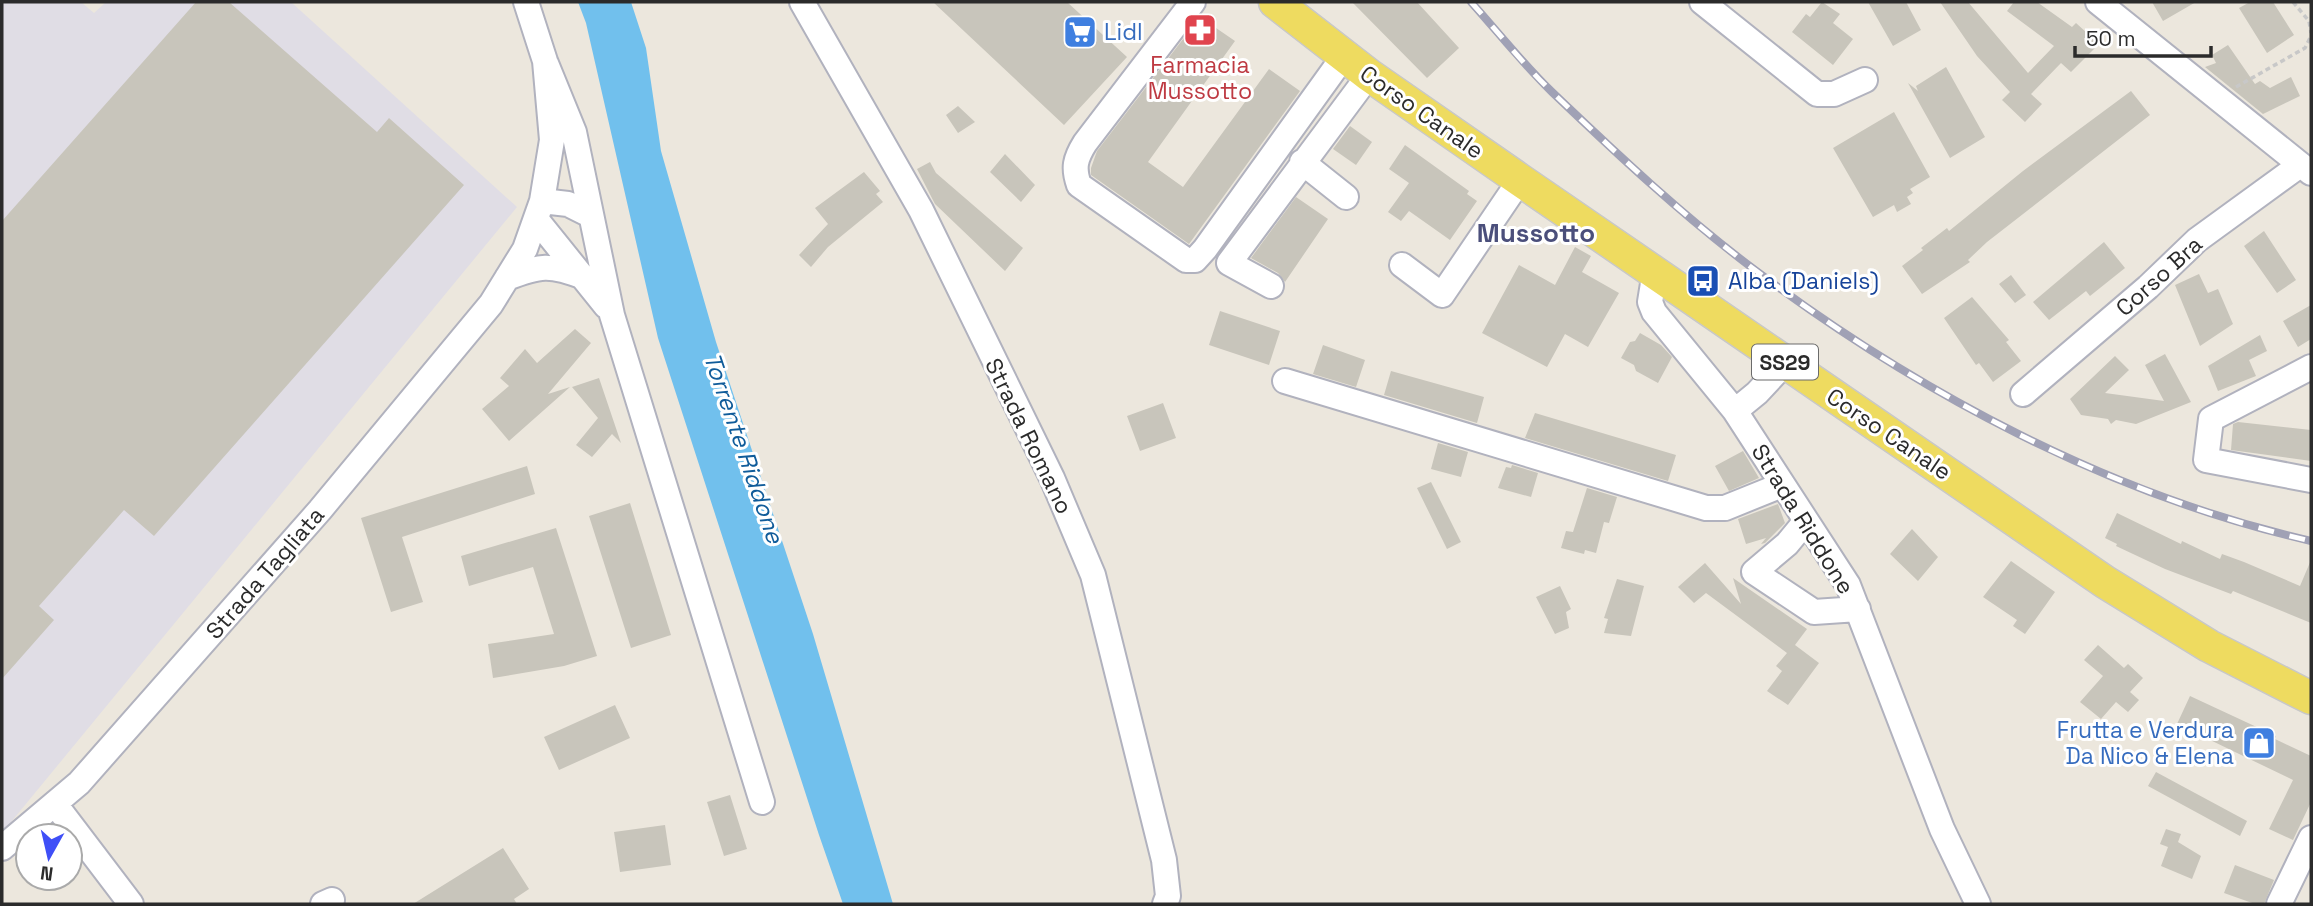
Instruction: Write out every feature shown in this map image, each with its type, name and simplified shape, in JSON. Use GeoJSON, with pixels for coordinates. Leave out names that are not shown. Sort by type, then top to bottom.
{"type":"FeatureCollection","features":[{"type":"Feature","properties":{"kind":"main road","name":"Corso Canale"},"geometry":{"type":"LineString","coordinates":[[1275,2],[1369,75],[2105,582],[2209,646],[2311,698]]}},
{"type":"Feature","properties":{"kind":"street","name":"Strada Tagliata"},"geometry":{"type":"LineString","coordinates":[[526,2],[545,61],[574,132],[612,315],[762,802]]}},
{"type":"Feature","properties":{"kind":"street","name":"Strada Romano"},"geometry":{"type":"LineString","coordinates":[[802,2],[920,210],[1052,478],[1093,575],[1164,860],[1168,896],[1166,904]]}},
{"type":"Feature","properties":{"kind":"street"},"geometry":{"type":"LineString","coordinates":[[1193,2],[1084,143],[1076,158],[1074,171],[1079,185],[1186,260],[1195,260],[1205,249],[1344,56]]}},
{"type":"Feature","properties":{"kind":"street"},"geometry":{"type":"LineString","coordinates":[[1702,2],[1816,94],[1834,94],[1865,80]]}},
{"type":"Feature","properties":{"kind":"street","name":"Corso Bra"},"geometry":{"type":"LineString","coordinates":[[2023,394],[2148,287],[2197,240],[2306,169],[2098,2]]}},
{"type":"Feature","properties":{"kind":"street","name":"Strada Tagliata"},"geometry":{"type":"LineString","coordinates":[[2,848],[79,783],[320,510],[491,304],[525,249],[539,210],[552,140],[545,61]]}},
{"type":"Feature","properties":{"kind":"street"},"geometry":{"type":"LineString","coordinates":[[1271,286],[1229,263],[1369,75]]}},
{"type":"Feature","properties":{"kind":"street"},"geometry":{"type":"LineString","coordinates":[[1302,162],[1346,197]]}},
{"type":"Feature","properties":{"kind":"street"},"geometry":{"type":"LineString","coordinates":[[1402,265],[1442,295],[1520,180]]}},
{"type":"Feature","properties":{"kind":"street"},"geometry":{"type":"LineString","coordinates":[[539,210],[568,204],[590,215]]}},
{"type":"Feature","properties":{"kind":"street","name":"Strada Tagliata"},"geometry":{"type":"LineString","coordinates":[[539,210],[612,315]]}},
{"type":"Feature","properties":{"kind":"street"},"geometry":{"type":"LineString","coordinates":[[507,278],[538,265],[561,268],[584,278]]}},
{"type":"Feature","properties":{"kind":"street","name":"Strada Riddone"},"geometry":{"type":"LineString","coordinates":[[1655,271],[1650,302],[1654,312],[1734,411],[1848,585],[1942,829],[1978,904]]}},
{"type":"Feature","properties":{"kind":"street"},"geometry":{"type":"LineString","coordinates":[[1734,411],[1757,393],[1785,363]]}},
{"type":"Feature","properties":{"kind":"street"},"geometry":{"type":"LineString","coordinates":[[2311,367],[2211,419],[2206,460],[2311,480]]}},
{"type":"Feature","properties":{"kind":"street"},"geometry":{"type":"LineString","coordinates":[[1285,381],[1706,508],[1725,509],[1782,485]]}},
{"type":"Feature","properties":{"kind":"street"},"geometry":{"type":"LineString","coordinates":[[1806,521],[1787,544],[1754,572],[1814,612],[1858,609]]}},
{"type":"Feature","properties":{"kind":"street"},"geometry":{"type":"LineString","coordinates":[[55,804],[131,904]]}},
{"type":"Feature","properties":{"kind":"street"},"geometry":{"type":"LineString","coordinates":[[2279,904],[2311,838]]}},
{"type":"Feature","properties":{"kind":"path"},"geometry":{"type":"LineString","coordinates":[[2217,97],[2305,48],[2311,35],[2309,21],[2293,2]]}},
{"type":"Feature","properties":{"kind":"shaded area"},"geometry":{"type":"Polygon","coordinates":[[[2,2],[81,2],[94,13],[106,2],[291,2],[517,207],[2,833],[2,2]]]}},
{"type":"Feature","properties":{"kind":"water","name":"Torrente Riddone"},"geometry":{"type":"Polygon","coordinates":[[[578,2],[631,2],[646,48],[661,151],[716,342],[813,634],[893,904],[843,904],[658,338],[586,23],[578,2]]]}},
{"type":"Feature","properties":{"kind":"building"},"geometry":{"type":"Polygon","coordinates":[[[196,2],[229,2],[377,132],[389,118],[464,185],[154,536],[124,510],[39,606],[54,620],[2,679],[2,221],[196,2]]]}},
{"type":"Feature","properties":{"kind":"building"},"geometry":{"type":"Polygon","coordinates":[[[933,2],[1067,2],[1127,57],[1064,125],[933,2]]]}},
{"type":"Feature","properties":{"kind":"building"},"geometry":{"type":"Polygon","coordinates":[[[1352,2],[1417,2],[1459,48],[1427,78],[1352,2]]]}},
{"type":"Feature","properties":{"kind":"building"},"geometry":{"type":"Polygon","coordinates":[[[1822,2],[1840,14],[1833,23],[1853,39],[1833,65],[1792,32],[1806,14],[1810,17],[1822,2]]]}},
{"type":"Feature","properties":{"kind":"building"},"geometry":{"type":"Polygon","coordinates":[[[1868,2],[1906,2],[1921,30],[1893,46],[1868,2]]]}},
{"type":"Feature","properties":{"kind":"building"},"geometry":{"type":"Polygon","coordinates":[[[1940,2],[1968,2],[2028,73],[2054,46],[2007,11],[2014,2],[2037,2],[2072,27],[2076,23],[2099,44],[2071,72],[2061,63],[2031,94],[2042,104],[2025,122],[2002,100],[2010,92],[1977,56],[1940,2]]]}},
{"type":"Feature","properties":{"kind":"building"},"geometry":{"type":"Polygon","coordinates":[[[2152,2],[2196,2],[2163,21],[2152,2]]]}},
{"type":"Feature","properties":{"kind":"building"},"geometry":{"type":"Polygon","coordinates":[[[2250,2],[2273,2],[2294,35],[2267,53],[2239,8],[2250,2]]]}},
{"type":"Feature","properties":{"kind":"building"},"geometry":{"type":"Polygon","coordinates":[[[1200,17],[1235,41],[1148,162],[1183,187],[1269,69],[1300,91],[1189,244],[1091,175],[1091,168],[1097,151],[1200,17]]]}},
{"type":"Feature","properties":{"kind":"building"},"geometry":{"type":"Polygon","coordinates":[[[2228,45],[2255,84],[2260,81],[2270,88],[2291,77],[2300,96],[2263,114],[2205,67],[2216,63],[2212,55],[2228,45]]]}},
{"type":"Feature","properties":{"kind":"building"},"geometry":{"type":"Polygon","coordinates":[[[1946,67],[1985,137],[1950,158],[1908,83],[1918,91],[1916,86],[1946,67]]]}},
{"type":"Feature","properties":{"kind":"building"},"geometry":{"type":"Polygon","coordinates":[[[2131,91],[2150,115],[1987,242],[1968,260],[1970,262],[1922,294],[1902,266],[1947,228],[1949,231],[2023,171],[2131,91]]]}},
{"type":"Feature","properties":{"kind":"building"},"geometry":{"type":"Polygon","coordinates":[[[958,106],[975,122],[958,133],[946,115],[958,106]]]}},
{"type":"Feature","properties":{"kind":"building"},"geometry":{"type":"Polygon","coordinates":[[[1894,112],[1930,177],[1910,189],[1913,193],[1907,197],[1911,204],[1897,212],[1894,205],[1873,217],[1833,148],[1894,112]]]}},
{"type":"Feature","properties":{"kind":"building"},"geometry":{"type":"Polygon","coordinates":[[[1350,126],[1372,142],[1356,165],[1333,149],[1350,126]]]}},
{"type":"Feature","properties":{"kind":"building"},"geometry":{"type":"Polygon","coordinates":[[[1405,145],[1469,191],[1467,194],[1477,201],[1450,240],[1409,211],[1401,221],[1388,212],[1409,183],[1389,169],[1405,145]]]}},
{"type":"Feature","properties":{"kind":"building"},"geometry":{"type":"Polygon","coordinates":[[[1005,154],[1035,185],[1021,202],[990,172],[1005,154]]]}},
{"type":"Feature","properties":{"kind":"building"},"geometry":{"type":"Polygon","coordinates":[[[930,162],[936,173],[1023,248],[1005,271],[935,204],[917,169],[930,162]]]}},
{"type":"Feature","properties":{"kind":"building"},"geometry":{"type":"Polygon","coordinates":[[[864,172],[880,191],[876,194],[883,202],[828,247],[811,267],[799,255],[828,224],[815,208],[864,172]]]}},
{"type":"Feature","properties":{"kind":"building"},"geometry":{"type":"Polygon","coordinates":[[[1296,197],[1328,219],[1285,282],[1278,273],[1251,258],[1296,197]]]}},
{"type":"Feature","properties":{"kind":"building"},"geometry":{"type":"Polygon","coordinates":[[[2264,231],[2296,280],[2277,293],[2244,246],[2264,231]]]}},
{"type":"Feature","properties":{"kind":"building"},"geometry":{"type":"Polygon","coordinates":[[[2104,242],[2125,268],[2090,296],[2086,291],[2049,320],[2033,302],[2104,242]]]}},
{"type":"Feature","properties":{"kind":"building"},"geometry":{"type":"Polygon","coordinates":[[[1575,247],[1591,256],[1582,272],[1619,293],[1588,347],[1565,334],[1547,367],[1482,333],[1519,265],[1555,285],[1575,247]]]}},
{"type":"Feature","properties":{"kind":"building"},"geometry":{"type":"Polygon","coordinates":[[[2199,274],[2208,293],[2218,289],[2233,324],[2200,346],[2175,285],[2199,274]]]}},
{"type":"Feature","properties":{"kind":"building"},"geometry":{"type":"Polygon","coordinates":[[[2011,275],[2026,295],[2015,303],[1999,284],[2011,275]]]}},
{"type":"Feature","properties":{"kind":"building"},"geometry":{"type":"Polygon","coordinates":[[[1972,297],[2009,340],[2006,342],[2021,361],[1993,382],[1979,363],[1976,365],[1944,318],[1972,297]]]}},
{"type":"Feature","properties":{"kind":"building"},"geometry":{"type":"Polygon","coordinates":[[[2311,305],[2311,339],[2298,347],[2283,321],[2311,305]]]}},
{"type":"Feature","properties":{"kind":"building"},"geometry":{"type":"Polygon","coordinates":[[[1220,311],[1280,331],[1269,365],[1209,345],[1220,311]]]}},
{"type":"Feature","properties":{"kind":"building"},"geometry":{"type":"Polygon","coordinates":[[[575,329],[591,343],[548,394],[570,387],[509,441],[482,409],[509,386],[500,378],[525,349],[537,363],[575,329]]]}},
{"type":"Feature","properties":{"kind":"building"},"geometry":{"type":"Polygon","coordinates":[[[1640,333],[1661,345],[1672,357],[1658,383],[1636,371],[1634,365],[1621,358],[1630,342],[1635,341],[1640,333]]]}},
{"type":"Feature","properties":{"kind":"building"},"geometry":{"type":"Polygon","coordinates":[[[2260,335],[2267,351],[2249,360],[2256,376],[2218,391],[2208,366],[2260,335]]]}},
{"type":"Feature","properties":{"kind":"building"},"geometry":{"type":"Polygon","coordinates":[[[1323,345],[1365,360],[1356,387],[1313,374],[1323,345]]]}},
{"type":"Feature","properties":{"kind":"building"},"geometry":{"type":"Polygon","coordinates":[[[2165,354],[2191,402],[2136,424],[2116,420],[2111,424],[2108,419],[2081,415],[2070,399],[2115,356],[2129,370],[2105,393],[2164,401],[2145,365],[2165,354]]]}},
{"type":"Feature","properties":{"kind":"building"},"geometry":{"type":"Polygon","coordinates":[[[1391,371],[1484,397],[1477,423],[1384,395],[1391,371]]]}},
{"type":"Feature","properties":{"kind":"building"},"geometry":{"type":"Polygon","coordinates":[[[599,378],[621,443],[612,434],[592,457],[576,445],[598,418],[572,387],[599,378]]]}},
{"type":"Feature","properties":{"kind":"building"},"geometry":{"type":"Polygon","coordinates":[[[1163,403],[1176,438],[1140,451],[1127,416],[1163,403]]]}},
{"type":"Feature","properties":{"kind":"building"},"geometry":{"type":"Polygon","coordinates":[[[1535,413],[1676,455],[1668,481],[1525,438],[1535,413]]]}},
{"type":"Feature","properties":{"kind":"building"},"geometry":{"type":"Polygon","coordinates":[[[2238,422],[2311,430],[2311,461],[2231,450],[2233,424],[2238,422]]]}},
{"type":"Feature","properties":{"kind":"building"},"geometry":{"type":"Polygon","coordinates":[[[1438,443],[1468,452],[1461,477],[1431,469],[1438,443]]]}},
{"type":"Feature","properties":{"kind":"building"},"geometry":{"type":"Polygon","coordinates":[[[1743,451],[1759,478],[1729,491],[1715,466],[1743,451]]]}},
{"type":"Feature","properties":{"kind":"building"},"geometry":{"type":"Polygon","coordinates":[[[1512,465],[1538,473],[1531,497],[1498,488],[1506,467],[1511,468],[1512,465]]]}},
{"type":"Feature","properties":{"kind":"building"},"geometry":{"type":"Polygon","coordinates":[[[527,466],[535,494],[402,537],[423,602],[391,612],[361,518],[527,466]]]}},
{"type":"Feature","properties":{"kind":"building"},"geometry":{"type":"Polygon","coordinates":[[[1431,482],[1461,542],[1447,549],[1417,488],[1431,482]]]}},
{"type":"Feature","properties":{"kind":"building"},"geometry":{"type":"Polygon","coordinates":[[[1587,488],[1617,497],[1609,523],[1604,522],[1596,553],[1585,550],[1584,554],[1561,548],[1566,531],[1573,532],[1587,488]]]}},
{"type":"Feature","properties":{"kind":"building"},"geometry":{"type":"Polygon","coordinates":[[[630,503],[671,635],[631,648],[589,516],[630,503]]]}},
{"type":"Feature","properties":{"kind":"building"},"geometry":{"type":"Polygon","coordinates":[[[1778,504],[1785,523],[1765,543],[1761,544],[1766,538],[1746,544],[1738,519],[1778,504]]]}},
{"type":"Feature","properties":{"kind":"building"},"geometry":{"type":"Polygon","coordinates":[[[2117,513],[2181,544],[2182,541],[2220,559],[2222,554],[2300,586],[2311,560],[2311,623],[2233,591],[2231,594],[2165,569],[2116,546],[2117,544],[2105,538],[2117,513]]]}},
{"type":"Feature","properties":{"kind":"building"},"geometry":{"type":"Polygon","coordinates":[[[556,528],[597,656],[564,666],[493,678],[488,644],[554,634],[533,567],[469,586],[461,556],[556,528]]]}},
{"type":"Feature","properties":{"kind":"building"},"geometry":{"type":"Polygon","coordinates":[[[1912,529],[1938,557],[1918,581],[1890,554],[1912,529]]]}},
{"type":"Feature","properties":{"kind":"building"},"geometry":{"type":"Polygon","coordinates":[[[2011,561],[2055,592],[2025,634],[2013,626],[2017,620],[1983,597],[2011,561]]]}},
{"type":"Feature","properties":{"kind":"building"},"geometry":{"type":"Polygon","coordinates":[[[1705,563],[1741,604],[1733,578],[1807,629],[1795,645],[1819,663],[1788,705],[1767,691],[1782,671],[1776,666],[1787,653],[1706,593],[1694,603],[1678,587],[1705,563]]]}},
{"type":"Feature","properties":{"kind":"building"},"geometry":{"type":"Polygon","coordinates":[[[1617,579],[1644,586],[1631,636],[1604,633],[1608,619],[1604,618],[1617,579]]]}},
{"type":"Feature","properties":{"kind":"building"},"geometry":{"type":"Polygon","coordinates":[[[1560,586],[1571,609],[1566,612],[1569,628],[1555,634],[1536,597],[1560,586]]]}},
{"type":"Feature","properties":{"kind":"building"},"geometry":{"type":"Polygon","coordinates":[[[2098,645],[2124,668],[2128,664],[2143,678],[2130,692],[2139,700],[2128,712],[2116,702],[2101,719],[2080,702],[2103,676],[2084,660],[2098,645]]]}},
{"type":"Feature","properties":{"kind":"building"},"geometry":{"type":"Polygon","coordinates":[[[2190,696],[2276,736],[2275,739],[2311,756],[2311,802],[2293,840],[2269,829],[2293,780],[2177,724],[2190,696]]]}},
{"type":"Feature","properties":{"kind":"building"},"geometry":{"type":"Polygon","coordinates":[[[615,705],[630,738],[559,770],[544,737],[615,705]]]}},
{"type":"Feature","properties":{"kind":"building"},"geometry":{"type":"Polygon","coordinates":[[[2156,772],[2247,821],[2240,836],[2148,786],[2156,772]]]}},
{"type":"Feature","properties":{"kind":"building"},"geometry":{"type":"Polygon","coordinates":[[[730,795],[747,849],[724,856],[707,802],[730,795]]]}},
{"type":"Feature","properties":{"kind":"building"},"geometry":{"type":"Polygon","coordinates":[[[665,825],[671,865],[620,872],[614,832],[665,825]]]}},
{"type":"Feature","properties":{"kind":"building"},"geometry":{"type":"Polygon","coordinates":[[[2166,829],[2181,834],[2178,842],[2201,856],[2192,879],[2161,866],[2168,847],[2160,844],[2166,829]]]}},
{"type":"Feature","properties":{"kind":"building"},"geometry":{"type":"Polygon","coordinates":[[[503,848],[529,889],[514,899],[517,904],[413,904],[503,848]]]}},
{"type":"Feature","properties":{"kind":"building"},"geometry":{"type":"Polygon","coordinates":[[[2235,865],[2274,880],[2264,904],[2255,904],[2224,893],[2235,865]]]}},
{"type":"Feature","properties":{"kind":"railway"},"geometry":{"type":"LineString","coordinates":[[1471,2],[1552,92],[1676,206],[1755,270],[1883,358],[1950,398],[2090,467],[2162,497],[2311,541]]}},
{"type":"Feature","properties":{"kind":"place","name":"Farmacia Mussotto"},"geometry":{"type":"Point","coordinates":[1200,30]}},
{"type":"Feature","properties":{"kind":"place","name":"Lidl"},"geometry":{"type":"Point","coordinates":[1080,32]}},
{"type":"Feature","properties":{"kind":"place","name":"Alba (Daniels)"},"geometry":{"type":"Point","coordinates":[1703,281]}},
{"type":"Feature","properties":{"kind":"place","name":"Frutta e Verdura Da Nico & Elena"},"geometry":{"type":"Point","coordinates":[2259,743]}},
{"type":"Feature","properties":{"kind":"district","name":"Mussotto"},"geometry":{"type":"Point","coordinates":[1536,233]}}]}
